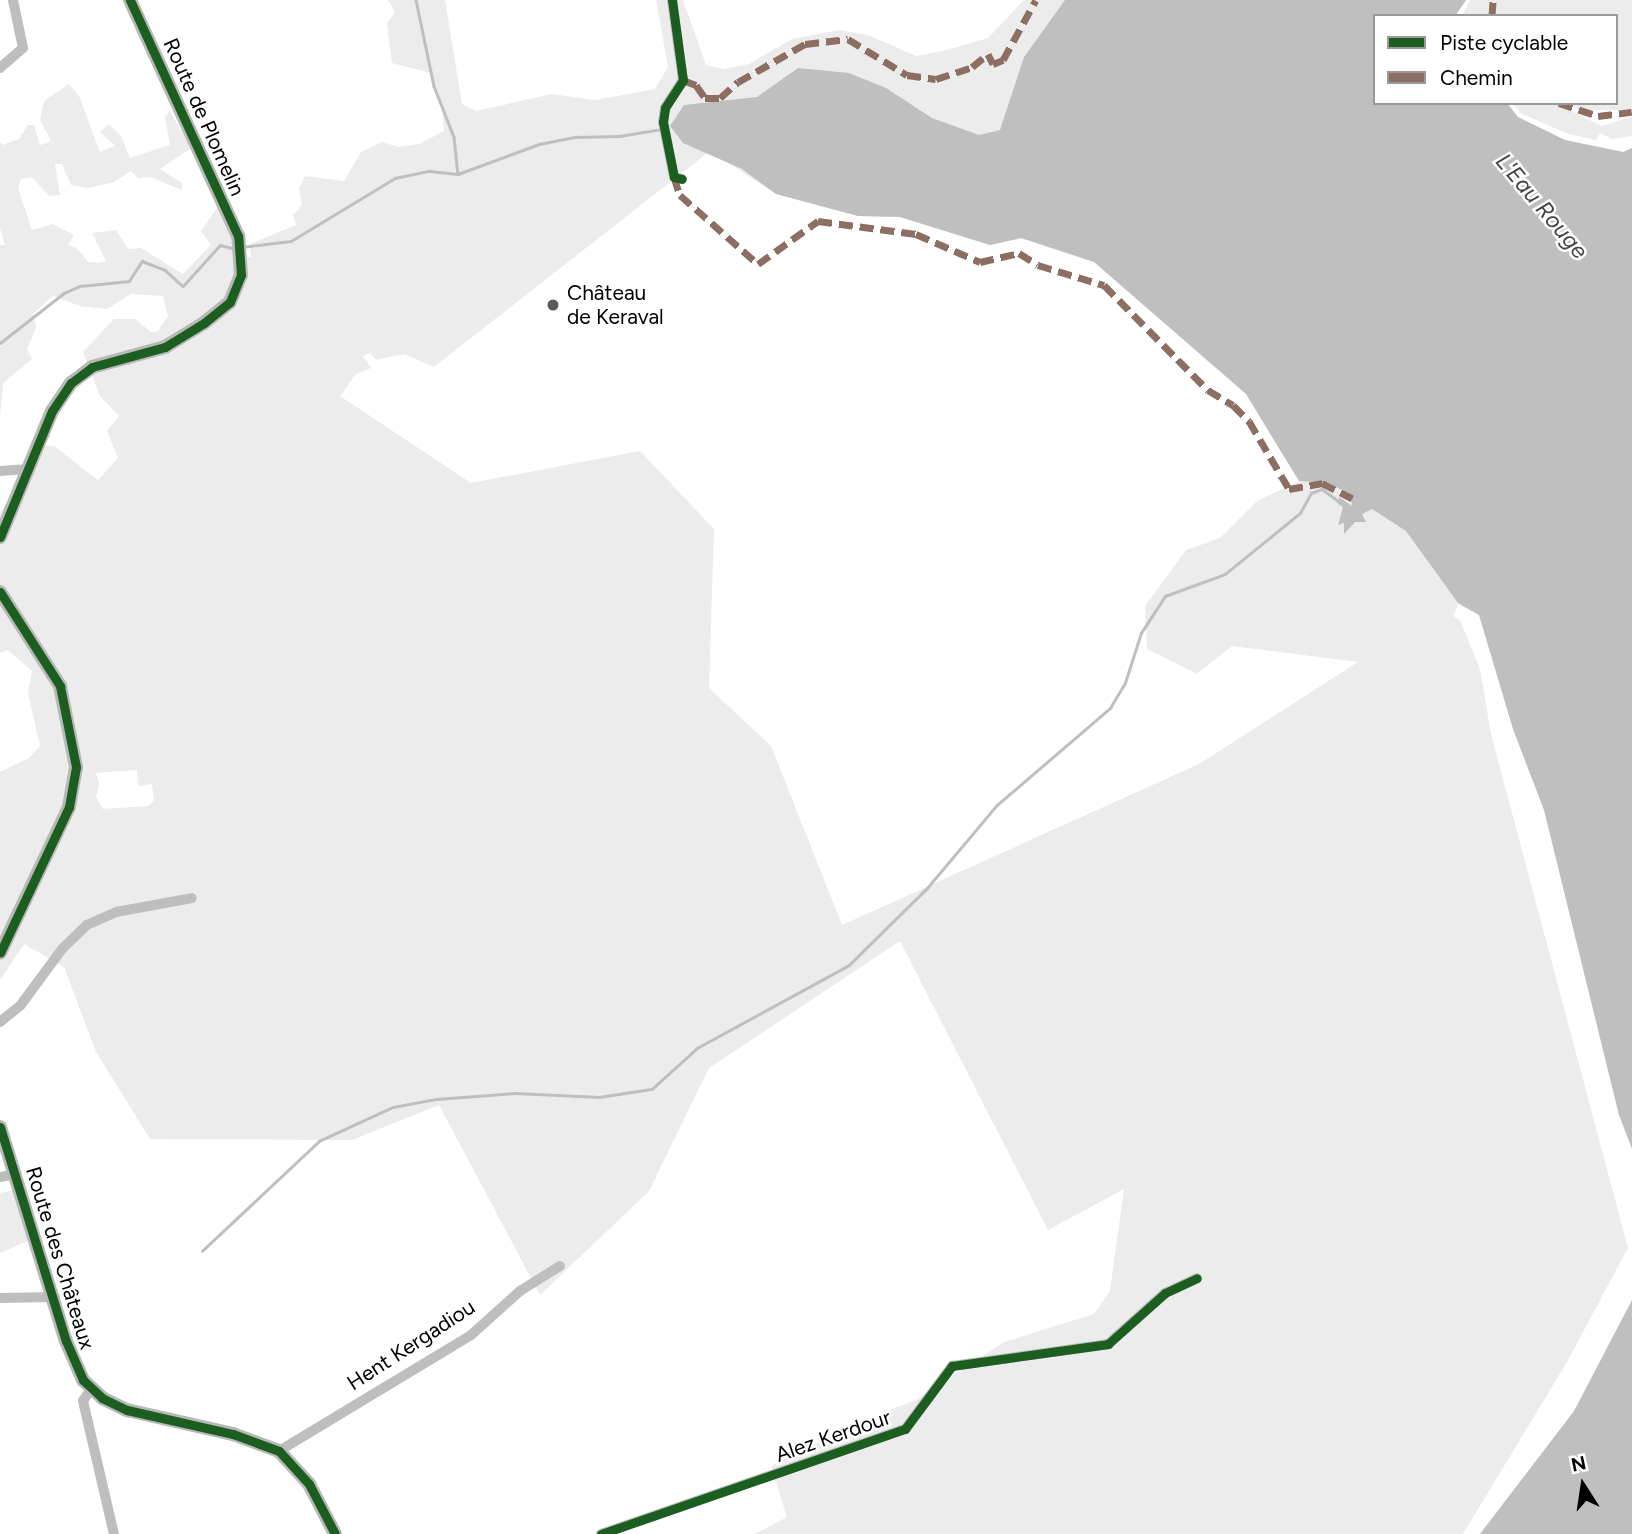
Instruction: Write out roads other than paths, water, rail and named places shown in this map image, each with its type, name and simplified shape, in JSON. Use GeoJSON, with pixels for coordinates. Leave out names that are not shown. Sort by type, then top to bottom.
{"type":"FeatureCollection","features":[{"type":"Feature","properties":{"kind":"street"},"geometry":{"type":"LineString","coordinates":[[0,68],[23,48],[13,0]]}},
{"type":"Feature","properties":{"kind":"street","name":"Route de Plomelin"},"geometry":{"type":"LineString","coordinates":[[29,469],[52,411],[75,379],[105,362],[165,346],[219,313],[236,290],[242,248],[130,0]]}},
{"type":"Feature","properties":{"kind":"street"},"geometry":{"type":"LineString","coordinates":[[672,0],[684,80],[665,108],[663,122],[674,177],[682,179]]}},
{"type":"Feature","properties":{"kind":"street"},"geometry":{"type":"LineString","coordinates":[[0,471],[29,469],[0,537]]}},
{"type":"Feature","properties":{"kind":"street"},"geometry":{"type":"LineString","coordinates":[[0,592],[60,685],[76,767],[69,807],[0,953]]}},
{"type":"Feature","properties":{"kind":"street"},"geometry":{"type":"LineString","coordinates":[[0,1022],[20,1006],[62,949],[87,925],[116,912],[192,898]]}},
{"type":"Feature","properties":{"kind":"street","name":"Route des Châteaux"},"geometry":{"type":"LineString","coordinates":[[0,1127],[17,1174],[72,1358],[91,1389],[127,1410],[233,1434],[279,1451],[309,1483],[335,1534]]}},
{"type":"Feature","properties":{"kind":"street"},"geometry":{"type":"LineString","coordinates":[[0,1177],[17,1174]]}},
{"type":"Feature","properties":{"kind":"street","name":"Hent Kergadiou"},"geometry":{"type":"LineString","coordinates":[[279,1451],[463,1340],[520,1291],[560,1266]]}},
{"type":"Feature","properties":{"kind":"street","name":"Alez Kerdour"},"geometry":{"type":"LineString","coordinates":[[601,1534],[905,1429],[953,1366],[1108,1344],[1165,1293],[1197,1278]]}},
{"type":"Feature","properties":{"kind":"street"},"geometry":{"type":"LineString","coordinates":[[0,1298],[55,1297]]}},
{"type":"Feature","properties":{"kind":"street"},"geometry":{"type":"LineString","coordinates":[[91,1389],[83,1401],[114,1534]]}},
{"type":"Feature","properties":{"kind":"water"},"geometry":{"type":"Polygon","coordinates":[[[1065,0],[1466,0],[1456,14],[1373,14],[1373,105],[1509,105],[1518,117],[1565,140],[1623,152],[1632,148],[1632,1149],[1619,1115],[1544,810],[1513,729],[1479,615],[1458,603],[1406,531],[1372,509],[1362,514],[1366,522],[1355,522],[1344,534],[1344,523],[1338,525],[1343,507],[1338,504],[1339,497],[1352,506],[1351,495],[1329,483],[1299,481],[1246,394],[1094,262],[1021,238],[990,245],[900,217],[858,216],[776,194],[742,169],[683,143],[670,126],[684,105],[757,97],[798,68],[849,73],[886,88],[932,118],[979,135],[1000,130],[1024,57],[1065,0]]]}},
{"type":"Feature","properties":{"kind":"water"},"geometry":{"type":"Polygon","coordinates":[[[1632,1300],[1632,1534],[1480,1534],[1574,1411],[1632,1300]]]}},
{"type":"Feature","properties":{"kind":"waterway"},"geometry":{"type":"LineString","coordinates":[[416,0],[434,86],[454,137],[458,174]]}},
{"type":"Feature","properties":{"kind":"waterway","name":"L'Eau Rouge"},"geometry":{"type":"LineString","coordinates":[[242,247],[291,241],[395,178],[429,171],[458,174],[539,144],[575,137],[619,136],[662,129]]}},
{"type":"Feature","properties":{"kind":"waterway","name":"L'Eau Rouge"},"geometry":{"type":"LineString","coordinates":[[0,343],[64,293],[80,286],[129,281],[142,261],[165,270],[183,286],[220,245],[232,248]]}},
{"type":"Feature","properties":{"kind":"waterway"},"geometry":{"type":"LineString","coordinates":[[202,1251],[319,1141],[393,1107],[436,1099],[516,1093],[599,1097],[652,1089],[697,1048],[849,965],[927,888],[997,805],[1110,708],[1125,683],[1141,633],[1165,596],[1225,574],[1300,513],[1311,493],[1322,489],[1340,502]]}},
{"type":"Feature","properties":{"kind":"place","name":"Château de Keraval"},"geometry":{"type":"Point","coordinates":[553,305]}}]}
